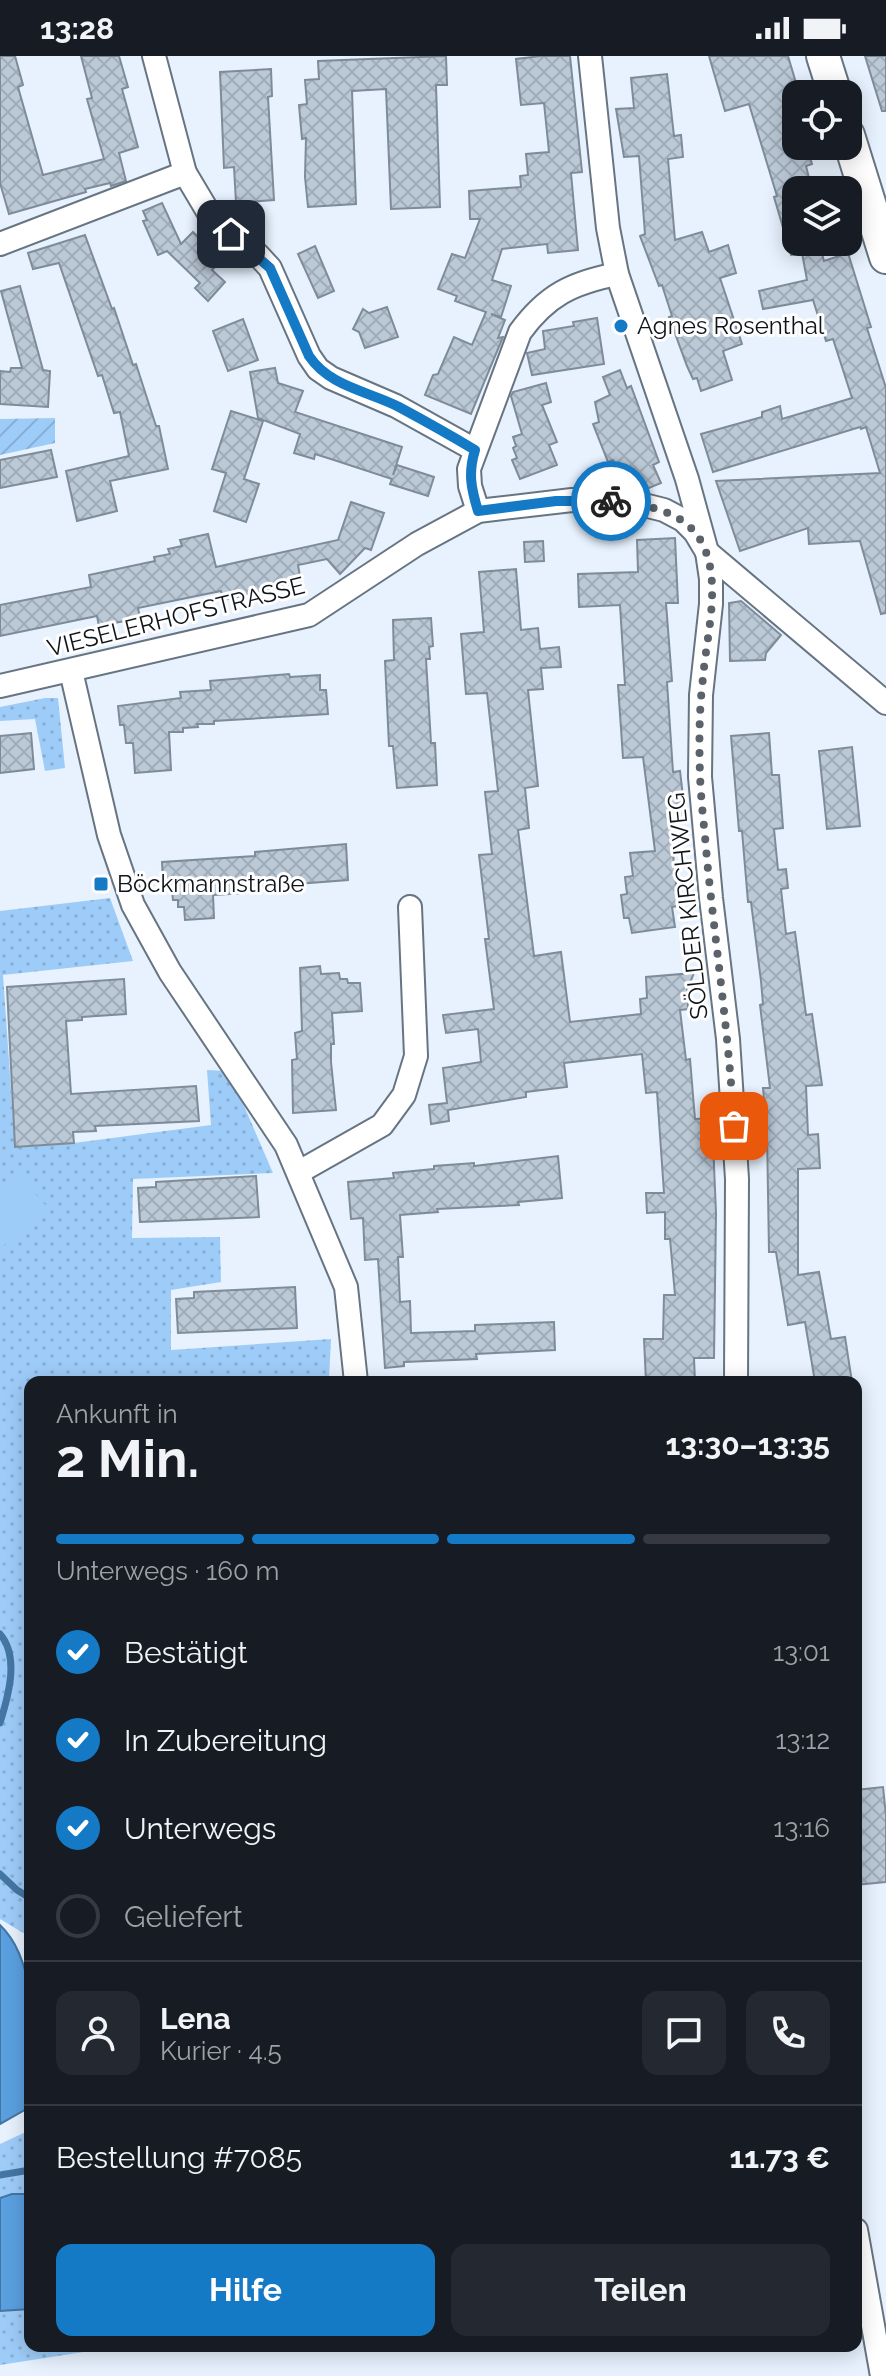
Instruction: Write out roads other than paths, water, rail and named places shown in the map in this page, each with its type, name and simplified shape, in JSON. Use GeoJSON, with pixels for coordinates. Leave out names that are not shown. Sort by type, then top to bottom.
{"type":"FeatureCollection","features":[{"type":"Feature","properties":{"kind":"main road"},"geometry":{"type":"LineString","coordinates":[[823,56],[831,80]]}},
{"type":"Feature","properties":{"kind":"main road"},"geometry":{"type":"LineString","coordinates":[[856,160],[886,257]]}},
{"type":"Feature","properties":{"kind":"street"},"geometry":{"type":"LineString","coordinates":[[154,56],[185,173],[213,220],[270,268],[309,356],[318,369],[331,378],[396,406],[475,450]]}},
{"type":"Feature","properties":{"kind":"street","name":"SÖLDER KIRCHWEG"},"geometry":{"type":"LineString","coordinates":[[590,56],[608,228],[617,274],[687,479],[707,552],[711,604],[701,695],[700,777],[728,1039],[737,1179],[736,1376]]}},
{"type":"Feature","properties":{"kind":"street"},"geometry":{"type":"LineString","coordinates":[[0,244],[185,173]]}},
{"type":"Feature","properties":{"kind":"street"},"geometry":{"type":"LineString","coordinates":[[478,511],[470,486],[469,469],[520,332],[533,314],[565,290],[590,279],[617,274]]}},
{"type":"Feature","properties":{"kind":"street","name":"VIESELERHOFSTRASSE"},"geometry":{"type":"LineString","coordinates":[[0,686],[309,615],[417,544],[478,511],[572,500],[636,503],[664,510],[683,520],[707,552],[886,703]]}},
{"type":"Feature","properties":{"kind":"street"},"geometry":{"type":"LineString","coordinates":[[71,671],[109,835],[133,905],[170,972],[286,1145],[299,1172],[346,1287],[355,1376]]}},
{"type":"Feature","properties":{"kind":"street"},"geometry":{"type":"LineString","coordinates":[[299,1172],[382,1125],[404,1095],[416,1056],[410,907]]}},
{"type":"Feature","properties":{"kind":"street"},"geometry":{"type":"LineString","coordinates":[[862,2249],[877,2296],[882,2376]]}},
{"type":"Feature","properties":{"kind":"waterway"},"geometry":{"type":"LineString","coordinates":[[0,1634],[10,1654],[11,1665],[9,1689],[0,1723]]}},
{"type":"Feature","properties":{"kind":"waterway"},"geometry":{"type":"LineString","coordinates":[[0,1874],[24,1894]]}},
{"type":"Feature","properties":{"kind":"waterway"},"geometry":{"type":"LineString","coordinates":[[0,2175],[24,2171]]}},
{"type":"Feature","properties":{"kind":"place","name":"Agnes Rosenthal"},"geometry":{"type":"Point","coordinates":[621,326]}},
{"type":"Feature","properties":{"kind":"place","name":"Böckmannstraße"},"geometry":{"type":"Point","coordinates":[101,884]}}]}
